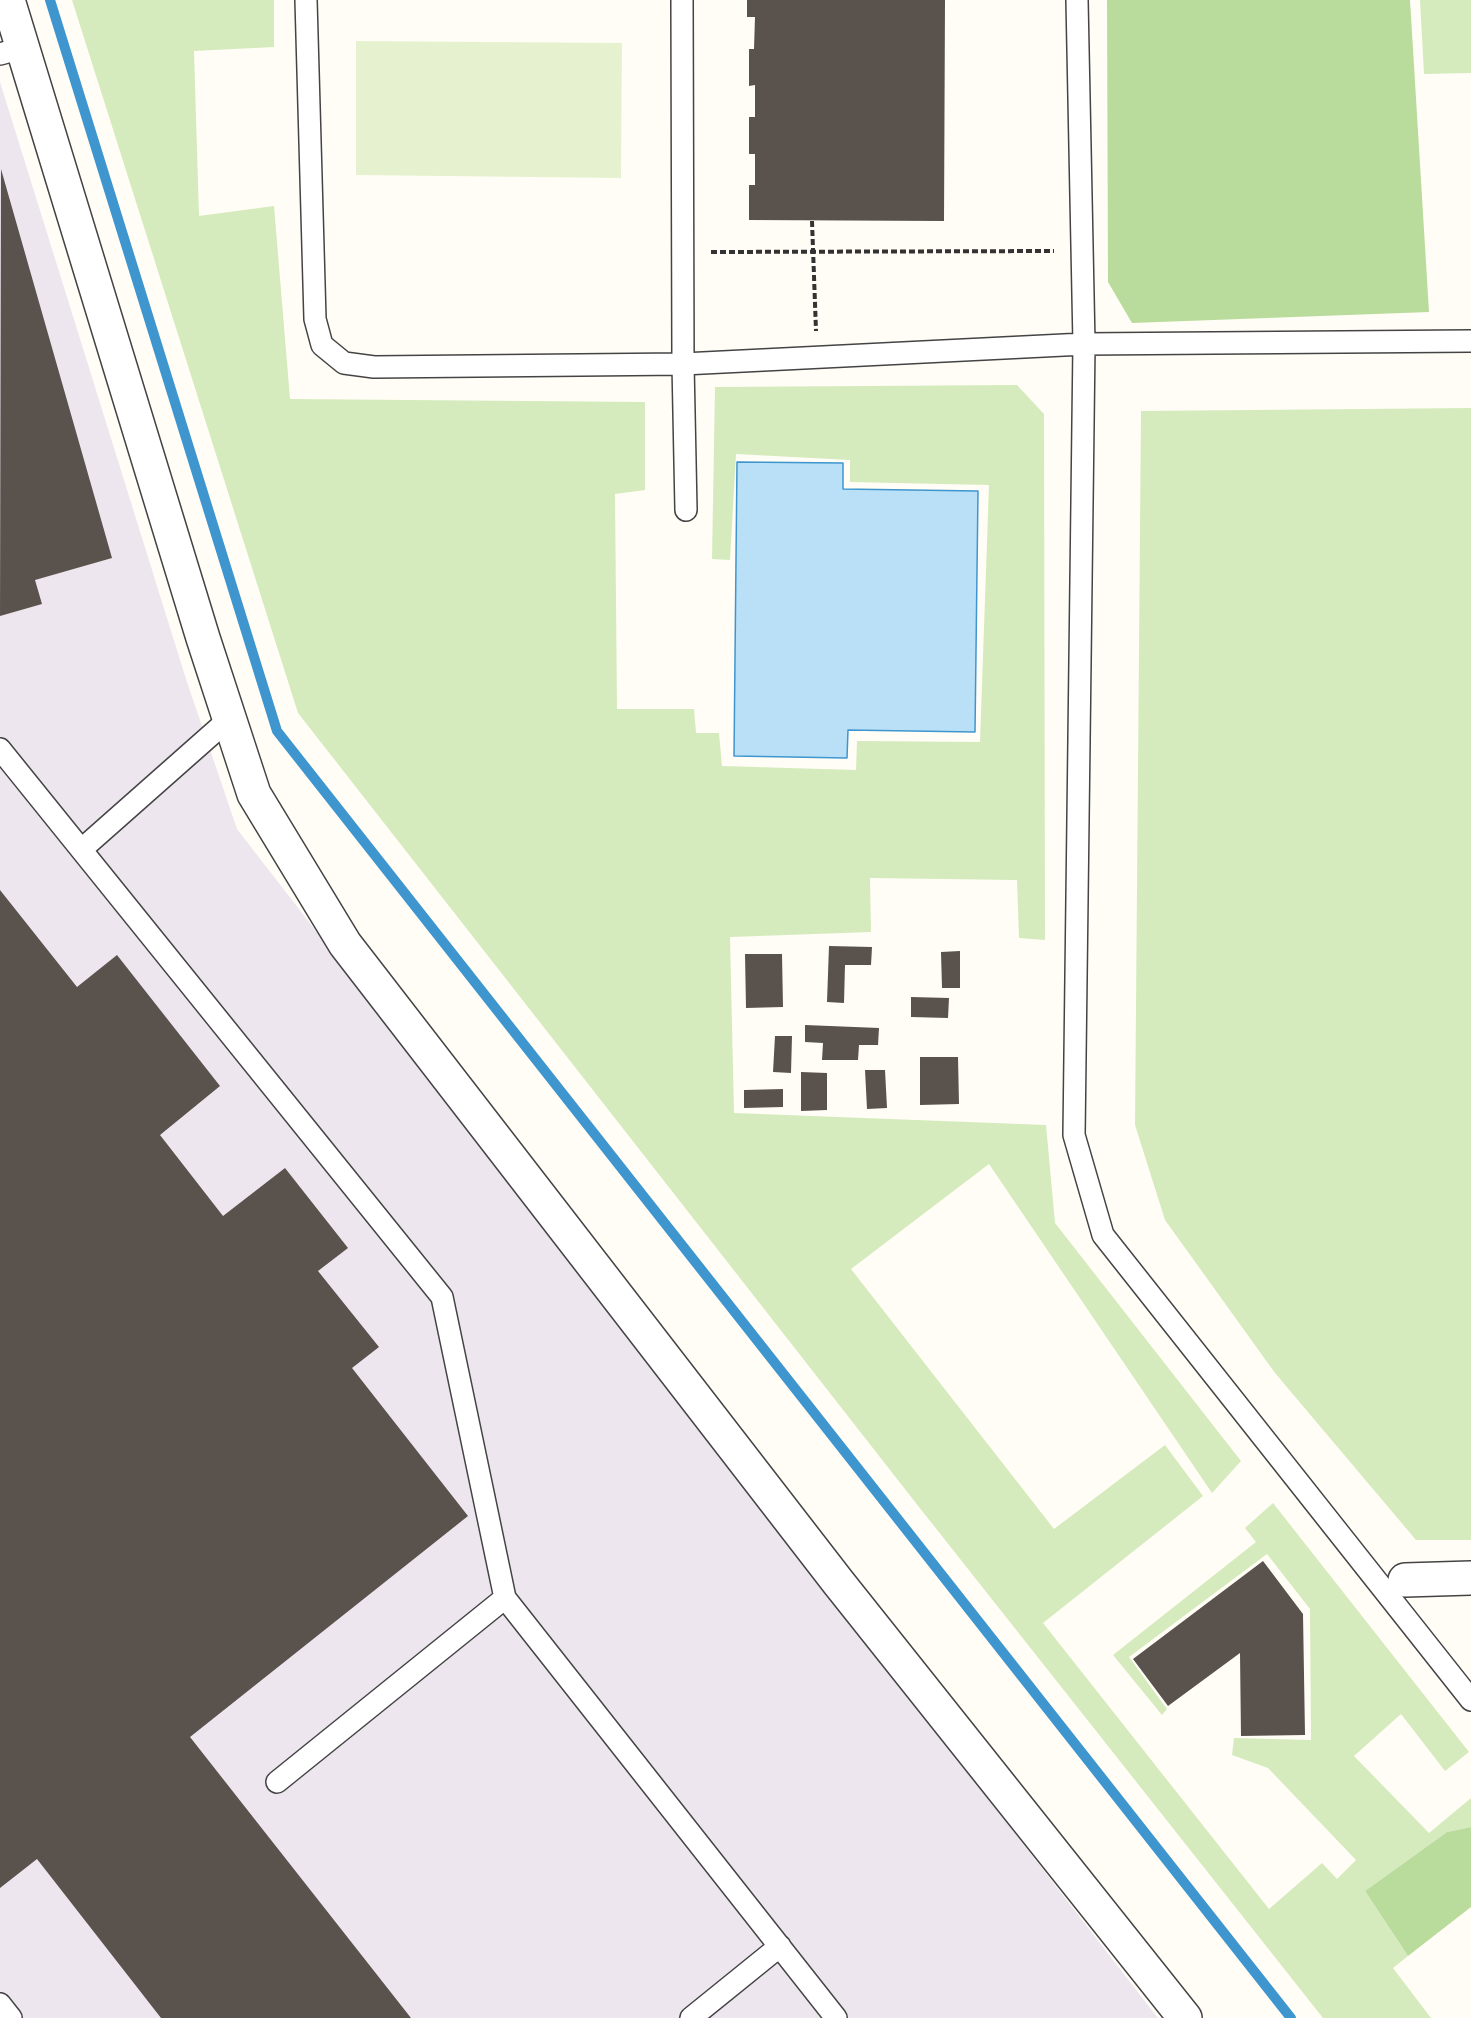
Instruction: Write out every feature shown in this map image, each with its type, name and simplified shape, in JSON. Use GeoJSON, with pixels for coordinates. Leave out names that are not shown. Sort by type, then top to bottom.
{"type":"FeatureCollection","features":[{"type":"Feature","properties":{"kind":"street"},"geometry":{"type":"LineString","coordinates":[[8,0],[11,51],[254,794],[345,944],[838,1582],[1185,2018]]}},
{"type":"Feature","properties":{"kind":"street"},"geometry":{"type":"LineString","coordinates":[[1405,1580],[1471,1578]]}},
{"type":"Feature","properties":{"kind":"lane"},"geometry":{"type":"LineString","coordinates":[[306,0],[315,319],[322,345],[344,363],[374,367],[684,364],[1084,344],[1471,341]]}},
{"type":"Feature","properties":{"kind":"lane"},"geometry":{"type":"LineString","coordinates":[[682,0],[686,510]]}},
{"type":"Feature","properties":{"kind":"lane"},"geometry":{"type":"LineString","coordinates":[[1077,0],[1084,344],[1074,1135],[1103,1235],[1471,1700]]}},
{"type":"Feature","properties":{"kind":"lane"},"geometry":{"type":"LineString","coordinates":[[82,849],[229,719]]}},
{"type":"Feature","properties":{"kind":"lane"},"geometry":{"type":"LineString","coordinates":[[0,748],[442,1297],[506,1598],[836,2018]]}},
{"type":"Feature","properties":{"kind":"lane"},"geometry":{"type":"LineString","coordinates":[[277,1782],[506,1598]]}},
{"type":"Feature","properties":{"kind":"lane"},"geometry":{"type":"LineString","coordinates":[[691,2018],[780,1946]]}},
{"type":"Feature","properties":{"kind":"lane"},"geometry":{"type":"LineString","coordinates":[[0,2004],[11,2018]]}},
{"type":"Feature","properties":{"kind":"path"},"geometry":{"type":"LineString","coordinates":[[812,220],[817,357]]}},
{"type":"Feature","properties":{"kind":"path"},"geometry":{"type":"LineString","coordinates":[[683,252],[1082,252]]}},
{"type":"Feature","properties":{"kind":"shaded area"},"geometry":{"type":"Polygon","coordinates":[[[0,82],[186,679],[237,829],[1158,2018],[0,2018],[0,82]]]}},
{"type":"Feature","properties":{"kind":"green space"},"geometry":{"type":"Polygon","coordinates":[[[72,0],[274,0],[274,47],[194,51],[199,216],[274,206],[290,399],[645,402],[645,490],[615,494],[617,709],[694,709],[696,733],[719,733],[722,766],[856,770],[857,741],[980,742],[989,485],[850,482],[850,460],[736,454],[730,560],[712,559],[715,387],[1017,385],[1044,414],[1045,940],[1019,938],[1017,880],[870,878],[871,932],[730,937],[734,1113],[1046,1125],[1055,1223],[1241,1461],[1212,1493],[989,1164],[851,1269],[1054,1529],[1165,1445],[1203,1496],[1043,1623],[1269,1909],[1322,1863],[1337,1879],[1356,1860],[1268,1768],[1232,1755],[1234,1738],[1311,1740],[1310,1609],[1267,1554],[1129,1657],[1167,1709],[1162,1715],[1113,1655],[1256,1542],[1245,1528],[1273,1503],[1469,1752],[1445,1771],[1401,1714],[1354,1756],[1429,1833],[1471,1798],[1471,1827],[1447,1832],[1365,1891],[1408,1956],[1393,1968],[1431,2018],[1323,2018],[919,1507],[298,713],[72,0]]]}},
{"type":"Feature","properties":{"kind":"green space"},"geometry":{"type":"Polygon","coordinates":[[[1107,0],[1410,0],[1429,312],[1132,323],[1108,282],[1107,0]]]}},
{"type":"Feature","properties":{"kind":"green space"},"geometry":{"type":"Polygon","coordinates":[[[1420,0],[1471,0],[1471,73],[1424,74],[1420,0]]]}},
{"type":"Feature","properties":{"kind":"green space"},"geometry":{"type":"Polygon","coordinates":[[[356,41],[622,43],[621,178],[356,175],[356,41]]]}},
{"type":"Feature","properties":{"kind":"green space"},"geometry":{"type":"Polygon","coordinates":[[[1471,408],[1471,1540],[1416,1540],[1275,1373],[1165,1220],[1135,1125],[1141,411],[1471,408]]]}},
{"type":"Feature","properties":{"kind":"green space"},"geometry":{"type":"Polygon","coordinates":[[[1471,1827],[1471,1907],[1408,1956],[1365,1891],[1447,1832],[1471,1827]]]}},
{"type":"Feature","properties":{"kind":"water"},"geometry":{"type":"Polygon","coordinates":[[[737,462],[843,463],[843,489],[978,491],[975,732],[848,730],[847,758],[734,756],[737,462]]]}},
{"type":"Feature","properties":{"kind":"building"},"geometry":{"type":"Polygon","coordinates":[[[747,0],[945,0],[944,221],[749,220],[749,185],[755,185],[755,154],[749,154],[749,117],[755,117],[755,85],[749,86],[749,49],[754,49],[755,17],[747,17],[747,0]]]}},
{"type":"Feature","properties":{"kind":"building"},"geometry":{"type":"Polygon","coordinates":[[[1,169],[112,558],[35,580],[42,604],[0,616],[1,169]]]}},
{"type":"Feature","properties":{"kind":"building"},"geometry":{"type":"Polygon","coordinates":[[[0,890],[77,987],[117,955],[220,1086],[160,1135],[223,1216],[285,1168],[348,1248],[318,1271],[379,1347],[352,1368],[468,1516],[190,1737],[411,2018],[161,2018],[37,1859],[0,1888],[0,890]]]}},
{"type":"Feature","properties":{"kind":"building"},"geometry":{"type":"Polygon","coordinates":[[[829,946],[872,947],[871,965],[845,965],[844,1003],[827,1002],[829,946]]]}},
{"type":"Feature","properties":{"kind":"building"},"geometry":{"type":"Polygon","coordinates":[[[960,951],[960,988],[942,988],[941,952],[960,951]]]}},
{"type":"Feature","properties":{"kind":"building"},"geometry":{"type":"Polygon","coordinates":[[[745,954],[782,954],[783,1007],[746,1008],[745,954]]]}},
{"type":"Feature","properties":{"kind":"building"},"geometry":{"type":"Polygon","coordinates":[[[911,997],[949,998],[948,1018],[911,1017],[911,997]]]}},
{"type":"Feature","properties":{"kind":"building"},"geometry":{"type":"Polygon","coordinates":[[[805,1025],[879,1028],[878,1045],[859,1045],[858,1060],[822,1060],[823,1043],[805,1042],[805,1025]]]}},
{"type":"Feature","properties":{"kind":"building"},"geometry":{"type":"Polygon","coordinates":[[[775,1036],[792,1036],[791,1073],[773,1072],[775,1036]]]}},
{"type":"Feature","properties":{"kind":"building"},"geometry":{"type":"Polygon","coordinates":[[[920,1057],[958,1057],[959,1104],[920,1105],[920,1057]]]}},
{"type":"Feature","properties":{"kind":"building"},"geometry":{"type":"Polygon","coordinates":[[[865,1070],[885,1070],[887,1108],[867,1109],[865,1070]]]}},
{"type":"Feature","properties":{"kind":"building"},"geometry":{"type":"Polygon","coordinates":[[[801,1072],[827,1073],[827,1110],[801,1111],[801,1072]]]}},
{"type":"Feature","properties":{"kind":"building"},"geometry":{"type":"Polygon","coordinates":[[[783,1089],[783,1107],[744,1108],[744,1090],[783,1089]]]}},
{"type":"Feature","properties":{"kind":"building"},"geometry":{"type":"Polygon","coordinates":[[[1263,1561],[1303,1614],[1305,1735],[1241,1736],[1240,1653],[1168,1706],[1133,1659],[1263,1561]]]}},
{"type":"Feature","properties":{"kind":"waterway"},"geometry":{"type":"LineString","coordinates":[[50,0],[277,731],[1291,2018]]}}]}
